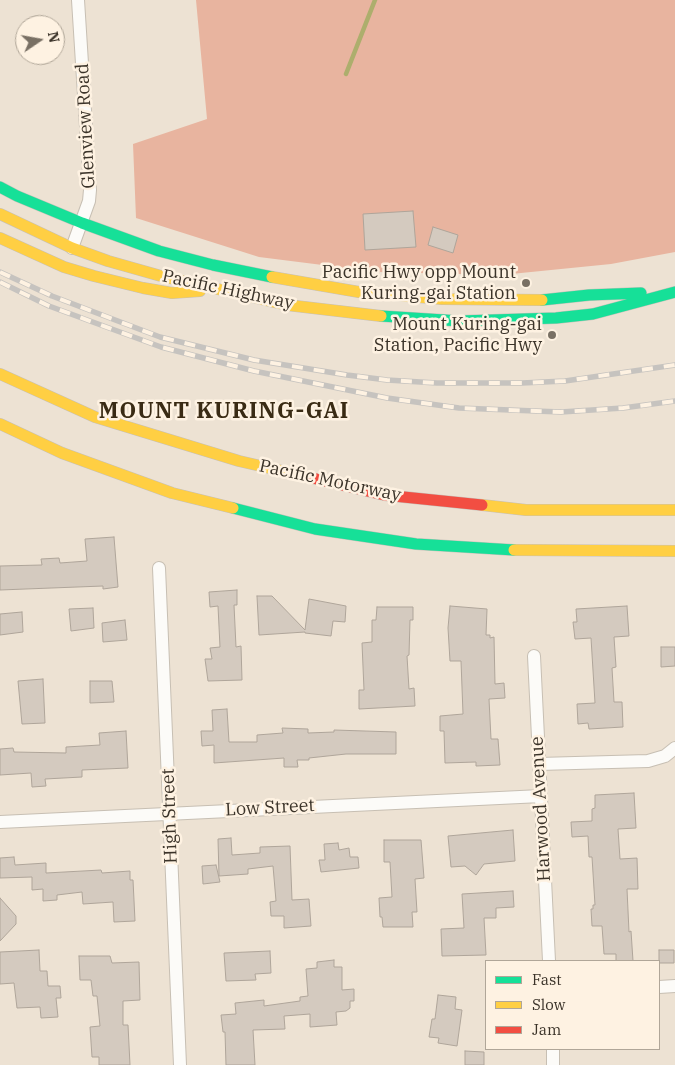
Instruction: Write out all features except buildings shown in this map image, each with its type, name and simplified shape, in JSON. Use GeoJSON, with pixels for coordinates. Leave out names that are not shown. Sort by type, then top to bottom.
{"type":"FeatureCollection","features":[{"type":"Feature","properties":{"kind":"main road","name":"Pacific Highway"},"geometry":{"type":"LineString","coordinates":[[0,187],[16,196],[112,236],[213,265],[294,282],[359,292],[498,300],[542,300],[589,295],[675,292]]}},
{"type":"Feature","properties":{"kind":"main road","name":"Pacific Highway"},"geometry":{"type":"LineString","coordinates":[[0,214],[72,248],[108,261],[161,276],[287,304],[360,314],[460,321],[556,318],[593,314],[675,292]]}},
{"type":"Feature","properties":{"kind":"main road"},"geometry":{"type":"LineString","coordinates":[[0,238],[54,262],[120,283],[172,293],[222,290]]}},
{"type":"Feature","properties":{"kind":"main road"},"geometry":{"type":"LineString","coordinates":[[54,262],[72,248]]}},
{"type":"Feature","properties":{"kind":"main road","name":"Pacific Motorway"},"geometry":{"type":"LineString","coordinates":[[0,374],[95,417],[239,461],[384,495],[526,510],[675,510]]}},
{"type":"Feature","properties":{"kind":"main road"},"geometry":{"type":"LineString","coordinates":[[0,424],[62,454],[172,493],[315,529],[426,545],[534,550],[675,551]]}},
{"type":"Feature","properties":{"kind":"street","name":"Glenview Road"},"geometry":{"type":"LineString","coordinates":[[72,248],[89,201],[90,190],[78,0]]}},
{"type":"Feature","properties":{"kind":"street","name":"High Street"},"geometry":{"type":"LineString","coordinates":[[159,568],[180,1065]]}},
{"type":"Feature","properties":{"kind":"street","name":"Harwood Avenue"},"geometry":{"type":"LineString","coordinates":[[534,656],[549,960]]}},
{"type":"Feature","properties":{"kind":"street"},"geometry":{"type":"LineString","coordinates":[[539,764],[648,761],[665,756],[675,748]]}},
{"type":"Feature","properties":{"kind":"street","name":"Low Street"},"geometry":{"type":"LineString","coordinates":[[0,822],[541,796]]}},
{"type":"Feature","properties":{"kind":"street"},"geometry":{"type":"LineString","coordinates":[[660,987],[675,986]]}},
{"type":"Feature","properties":{"kind":"street"},"geometry":{"type":"LineString","coordinates":[[553,1050],[554,1065]]}},
{"type":"Feature","properties":{"kind":"shaded area"},"geometry":{"type":"Polygon","coordinates":[[[196,0],[675,0],[675,252],[611,264],[501,275],[378,272],[259,257],[136,218],[133,144],[207,119],[196,0]]]}},
{"type":"Feature","properties":{"kind":"waterway"},"geometry":{"type":"LineString","coordinates":[[346,74],[375,0]]}},
{"type":"Feature","properties":{"kind":"railway"},"geometry":{"type":"LineString","coordinates":[[0,272],[52,296],[160,337],[254,360],[347,375],[437,383],[522,383],[565,381],[675,365]]}},
{"type":"Feature","properties":{"kind":"railway"},"geometry":{"type":"LineString","coordinates":[[0,282],[49,306],[161,347],[254,371],[387,398],[459,408],[561,412],[623,408],[675,401]]}},
{"type":"Feature","properties":{"kind":"traffic: fast"},"geometry":{"type":"LineString","coordinates":[[0,187],[82,223],[159,251],[213,265],[272,277]]}},
{"type":"Feature","properties":{"kind":"traffic: fast"},"geometry":{"type":"LineString","coordinates":[[381,316],[460,321],[556,318],[593,314],[675,292]]}},
{"type":"Feature","properties":{"kind":"traffic: fast"},"geometry":{"type":"LineString","coordinates":[[542,300],[589,295],[641,293]]}},
{"type":"Feature","properties":{"kind":"traffic: fast"},"geometry":{"type":"LineString","coordinates":[[233,508],[315,529],[416,544],[514,550]]}},
{"type":"Feature","properties":{"kind":"traffic: slow"},"geometry":{"type":"LineString","coordinates":[[0,214],[72,248],[108,261],[161,276],[287,305],[381,316]]}},
{"type":"Feature","properties":{"kind":"traffic: slow"},"geometry":{"type":"LineString","coordinates":[[0,238],[64,267],[94,276],[172,293],[200,291]]}},
{"type":"Feature","properties":{"kind":"traffic: slow"},"geometry":{"type":"LineString","coordinates":[[272,277],[359,292],[442,299],[542,300]]}},
{"type":"Feature","properties":{"kind":"traffic: slow"},"geometry":{"type":"LineString","coordinates":[[0,374],[95,417],[239,461],[304,476]]}},
{"type":"Feature","properties":{"kind":"traffic: slow"},"geometry":{"type":"LineString","coordinates":[[0,424],[62,453],[172,493],[233,508]]}},
{"type":"Feature","properties":{"kind":"traffic: slow"},"geometry":{"type":"LineString","coordinates":[[482,505],[526,510],[675,510]]}},
{"type":"Feature","properties":{"kind":"traffic: slow"},"geometry":{"type":"LineString","coordinates":[[514,550],[675,551]]}},
{"type":"Feature","properties":{"kind":"traffic: jam"},"geometry":{"type":"LineString","coordinates":[[304,476],[384,495],[482,505]]}},
{"type":"Feature","properties":{"kind":"place","name":"Pacific Hwy opp Mount Kuring-gai Station"},"geometry":{"type":"Point","coordinates":[526,283]}},
{"type":"Feature","properties":{"kind":"place","name":"Mount Kuring-gai Station, Pacific Hwy"},"geometry":{"type":"Point","coordinates":[552,335]}},
{"type":"Feature","properties":{"kind":"district","name":"MOUNT KURING-GAI"},"geometry":{"type":"Point","coordinates":[224,412]}}]}
